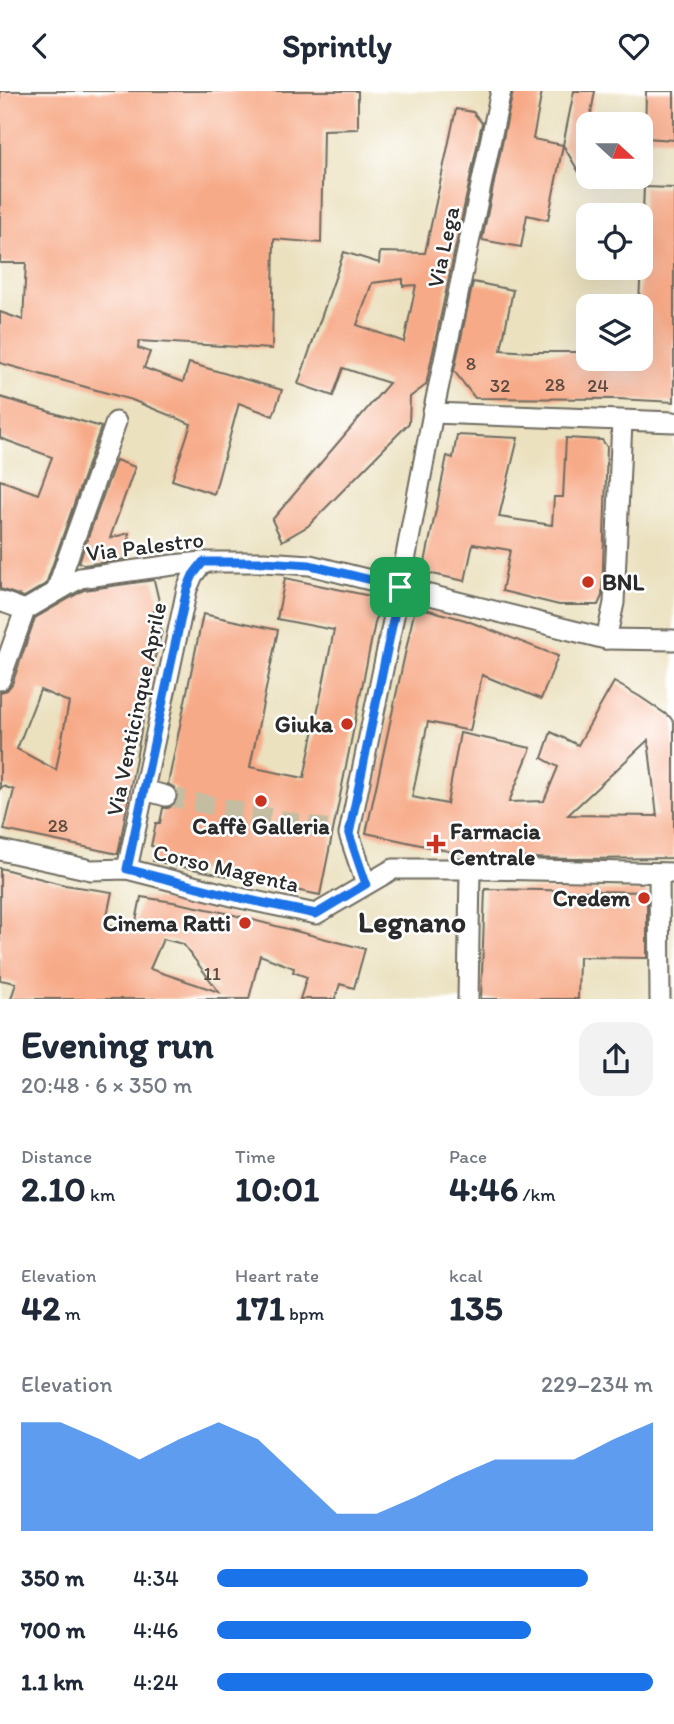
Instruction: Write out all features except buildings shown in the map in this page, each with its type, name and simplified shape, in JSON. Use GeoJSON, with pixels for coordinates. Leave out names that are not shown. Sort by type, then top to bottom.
{"type":"FeatureCollection","features":[{"type":"Feature","properties":{"kind":"street","name":"Via Lega"},"geometry":{"type":"LineString","coordinates":[[366,884],[341,832],[400,587],[433,414],[501,91]]}},
{"type":"Feature","properties":{"kind":"street"},"geometry":{"type":"LineString","coordinates":[[433,414],[674,422]]}},
{"type":"Feature","properties":{"kind":"street"},"geometry":{"type":"LineString","coordinates":[[606,639],[614,603],[622,421]]}},
{"type":"Feature","properties":{"kind":"street"},"geometry":{"type":"LineString","coordinates":[[56,591],[116,422]]}},
{"type":"Feature","properties":{"kind":"street","name":"Via Palestro"},"geometry":{"type":"LineString","coordinates":[[25,610],[80,578],[203,562],[264,562],[310,565],[606,639],[674,640]]}},
{"type":"Feature","properties":{"kind":"street","name":"Via Venticinque Aprile"},"geometry":{"type":"LineString","coordinates":[[127,869],[187,589],[203,562]]}},
{"type":"Feature","properties":{"kind":"street"},"geometry":{"type":"LineString","coordinates":[[0,601],[25,610],[0,680]]}},
{"type":"Feature","properties":{"kind":"street"},"geometry":{"type":"LineString","coordinates":[[144,790],[166,796]]}},
{"type":"Feature","properties":{"kind":"street","name":"Corso Magenta"},"geometry":{"type":"LineString","coordinates":[[0,851],[91,870],[127,869],[316,914],[366,884]]}},
{"type":"Feature","properties":{"kind":"street"},"geometry":{"type":"LineString","coordinates":[[366,884],[393,869],[666,873],[660,954],[660,999]]}},
{"type":"Feature","properties":{"kind":"street"},"geometry":{"type":"LineString","coordinates":[[468,999],[477,869]]}},
{"type":"Feature","properties":{"kind":"tunnel"},"geometry":{"type":"LineString","coordinates":[[166,796],[332,830]]}},
{"type":"Feature","properties":{"kind":"place","name":"BNL"},"geometry":{"type":"Point","coordinates":[588,582]}},
{"type":"Feature","properties":{"kind":"place","name":"Giuka"},"geometry":{"type":"Point","coordinates":[347,724]}},
{"type":"Feature","properties":{"kind":"place","name":"Caffè Galleria"},"geometry":{"type":"Point","coordinates":[261,801]}},
{"type":"Feature","properties":{"kind":"place","name":"Farmacia Centrale"},"geometry":{"type":"Point","coordinates":[436,844]}},
{"type":"Feature","properties":{"kind":"place","name":"Credem"},"geometry":{"type":"Point","coordinates":[644,898]}},
{"type":"Feature","properties":{"kind":"place","name":"Cinema Ratti"},"geometry":{"type":"Point","coordinates":[245,923]}},
{"type":"Feature","properties":{"kind":"district","name":"Legnano"},"geometry":{"type":"Point","coordinates":[412,921]}},
{"type":"Feature","properties":{"kind":"route"},"geometry":{"type":"LineString","coordinates":[[203,562],[310,565],[400,587],[349,834],[366,884],[316,914],[127,869],[187,589],[203,562]]}}]}
